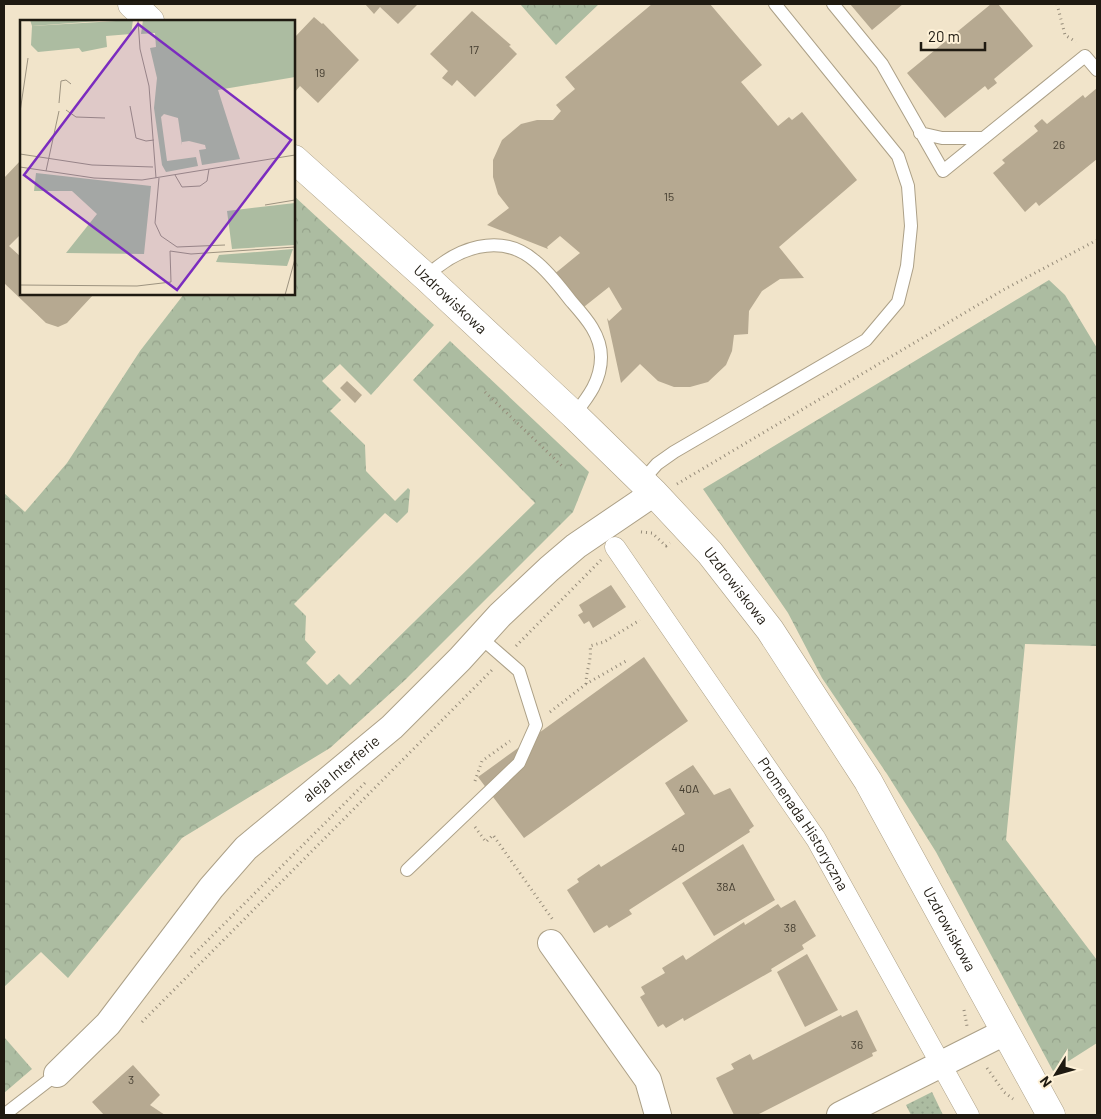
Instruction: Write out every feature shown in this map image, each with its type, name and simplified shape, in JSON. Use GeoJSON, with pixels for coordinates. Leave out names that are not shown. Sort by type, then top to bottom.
{"type":"FeatureCollection","features":[{"type":"Feature","properties":{"kind":"street"},"geometry":{"type":"LineString","coordinates":[[132,4],[149,20]]}},
{"type":"Feature","properties":{"kind":"street","name":"Uzdrowiskowa"},"geometry":{"type":"LineString","coordinates":[[295,159],[426,277],[574,415],[656,487],[710,553],[770,630],[868,781],[1050,1115]]}},
{"type":"Feature","properties":{"kind":"street","name":"aleja Interferie"},"geometry":{"type":"LineString","coordinates":[[57,1074],[108,1024],[200,902],[246,848],[392,727],[535,582],[576,546],[656,487]]}},
{"type":"Feature","properties":{"kind":"street","name":"Promenada Historyczna"},"geometry":{"type":"LineString","coordinates":[[615,547],[816,838],[942,1063],[969,1115]]}},
{"type":"Feature","properties":{"kind":"street"},"geometry":{"type":"LineString","coordinates":[[553,933],[648,1080],[658,1115]]}},
{"type":"Feature","properties":{"kind":"street"},"geometry":{"type":"LineString","coordinates":[[840,1115],[1005,1032]]}},
{"type":"Feature","properties":{"kind":"lane"},"geometry":{"type":"LineString","coordinates":[[656,487],[657,464],[674,452],[866,340],[898,302],[907,266],[911,226],[908,186],[898,156],[775,4]]}},
{"type":"Feature","properties":{"kind":"lane"},"geometry":{"type":"LineString","coordinates":[[833,4],[882,64],[942,171],[1086,56],[1097,70]]}},
{"type":"Feature","properties":{"kind":"lane"},"geometry":{"type":"LineString","coordinates":[[920,133],[942,138],[984,138]]}},
{"type":"Feature","properties":{"kind":"lane"},"geometry":{"type":"LineString","coordinates":[[426,277],[452,256],[469,248],[486,245],[499,244],[520,250],[535,260],[583,315],[599,341],[601,356],[594,387],[574,415]]}},
{"type":"Feature","properties":{"kind":"lane"},"geometry":{"type":"LineString","coordinates":[[407,870],[519,763],[536,725],[519,671],[480,637]]}},
{"type":"Feature","properties":{"kind":"lane"},"geometry":{"type":"LineString","coordinates":[[4,1115],[57,1074]]}},
{"type":"Feature","properties":{"kind":"path"},"geometry":{"type":"LineString","coordinates":[[1056,4],[1065,35],[1070,40],[1081,43]]}},
{"type":"Feature","properties":{"kind":"path"},"geometry":{"type":"LineString","coordinates":[[656,487],[1003,290],[1097,240]]}},
{"type":"Feature","properties":{"kind":"path"},"geometry":{"type":"LineString","coordinates":[[486,392],[562,466]]}},
{"type":"Feature","properties":{"kind":"path"},"geometry":{"type":"LineString","coordinates":[[136,1027],[615,547],[643,531],[660,538],[666,546],[673,540]]}},
{"type":"Feature","properties":{"kind":"path"},"geometry":{"type":"LineString","coordinates":[[586,684],[586,675],[592,658],[590,646],[604,642],[658,609]]}},
{"type":"Feature","properties":{"kind":"path"},"geometry":{"type":"LineString","coordinates":[[544,716],[586,684],[626,660]]}},
{"type":"Feature","properties":{"kind":"path"},"geometry":{"type":"LineString","coordinates":[[473,788],[482,761],[513,739]]}},
{"type":"Feature","properties":{"kind":"path"},"geometry":{"type":"LineString","coordinates":[[189,959],[370,778]]}},
{"type":"Feature","properties":{"kind":"path"},"geometry":{"type":"LineString","coordinates":[[471,822],[486,842],[493,835],[553,933]]}},
{"type":"Feature","properties":{"kind":"green space"},"geometry":{"type":"Polygon","coordinates":[[[520,4],[599,4],[556,45],[520,4]]]}},
{"type":"Feature","properties":{"kind":"green space"},"geometry":{"type":"Polygon","coordinates":[[[295,197],[434,325],[371,395],[340,364],[322,381],[341,400],[330,411],[365,445],[366,471],[395,501],[408,488],[410,490],[408,512],[397,523],[385,513],[294,604],[306,616],[305,640],[316,652],[306,663],[327,685],[339,674],[350,685],[535,503],[413,380],[450,341],[589,472],[573,512],[404,681],[330,748],[182,838],[68,978],[41,952],[4,987],[4,493],[25,512],[67,463],[140,351],[183,295],[295,295],[295,197]]]}},
{"type":"Feature","properties":{"kind":"green space"},"geometry":{"type":"Polygon","coordinates":[[[1049,280],[1065,295],[1097,348],[1097,646],[1025,644],[1006,840],[1097,960],[1097,1043],[1053,1071],[936,852],[887,774],[822,678],[788,613],[703,489],[1049,280]]]}},
{"type":"Feature","properties":{"kind":"green space"},"geometry":{"type":"Polygon","coordinates":[[[4,1037],[32,1069],[4,1093],[4,1037]]]}},
{"type":"Feature","properties":{"kind":"green space"},"geometry":{"type":"Polygon","coordinates":[[[932,1092],[943,1115],[911,1115],[906,1105],[932,1092]]]}},
{"type":"Feature","properties":{"kind":"building"},"geometry":{"type":"Polygon","coordinates":[[[365,4],[418,4],[398,24],[380,7],[374,14],[365,4]]]}},
{"type":"Feature","properties":{"kind":"building"},"geometry":{"type":"Polygon","coordinates":[[[652,4],[710,4],[762,65],[741,82],[778,126],[789,117],[792,120],[802,112],[857,180],[779,247],[804,278],[780,279],[762,291],[749,311],[748,334],[734,335],[732,351],[726,365],[708,382],[690,387],[674,387],[658,381],[640,364],[621,383],[607,318],[609,321],[622,309],[609,287],[575,314],[547,280],[580,253],[560,236],[547,247],[548,249],[487,225],[509,208],[498,194],[493,177],[493,160],[502,140],[521,124],[537,120],[553,120],[561,111],[556,105],[575,89],[565,77],[652,4]]]}},
{"type":"Feature","properties":{"kind":"building"},"geometry":{"type":"Polygon","coordinates":[[[850,4],[903,4],[872,30],[850,4]]]}},
{"type":"Feature","properties":{"kind":"building"},"geometry":{"type":"Polygon","coordinates":[[[991,4],[998,4],[1033,46],[994,79],[997,83],[988,90],[985,86],[945,118],[907,73],[991,4]]]}},
{"type":"Feature","properties":{"kind":"building"},"geometry":{"type":"Polygon","coordinates":[[[472,11],[511,45],[509,46],[517,54],[475,97],[457,80],[452,86],[442,78],[448,71],[430,54],[472,11]]]}},
{"type":"Feature","properties":{"kind":"building"},"geometry":{"type":"Polygon","coordinates":[[[314,17],[323,23],[359,60],[318,103],[300,86],[295,92],[295,37],[314,17]]]}},
{"type":"Feature","properties":{"kind":"building"},"geometry":{"type":"Polygon","coordinates":[[[1097,88],[1097,159],[1039,206],[1036,202],[1025,212],[993,173],[1005,163],[1002,160],[1038,131],[1034,126],[1042,119],[1047,124],[1083,95],[1085,98],[1097,88]]]}},
{"type":"Feature","properties":{"kind":"building"},"geometry":{"type":"Polygon","coordinates":[[[20,161],[20,235],[9,246],[20,256],[20,295],[93,295],[67,323],[58,327],[46,323],[4,283],[4,178],[20,161]]]}},
{"type":"Feature","properties":{"kind":"building"},"geometry":{"type":"Polygon","coordinates":[[[347,381],[362,395],[355,403],[340,388],[347,381]]]}},
{"type":"Feature","properties":{"kind":"building"},"geometry":{"type":"Polygon","coordinates":[[[611,585],[626,607],[593,628],[589,621],[584,624],[578,615],[583,612],[579,605],[611,585]]]}},
{"type":"Feature","properties":{"kind":"building"},"geometry":{"type":"Polygon","coordinates":[[[644,657],[688,721],[524,838],[478,777],[644,657]]]}},
{"type":"Feature","properties":{"kind":"building"},"geometry":{"type":"Polygon","coordinates":[[[693,765],[714,795],[730,788],[754,826],[749,830],[750,832],[629,910],[632,914],[609,928],[607,925],[594,933],[567,890],[579,882],[577,879],[599,864],[601,867],[685,814],[665,783],[693,765]]]}},
{"type":"Feature","properties":{"kind":"building"},"geometry":{"type":"Polygon","coordinates":[[[743,844],[775,900],[714,936],[682,883],[743,844]]]}},
{"type":"Feature","properties":{"kind":"building"},"geometry":{"type":"Polygon","coordinates":[[[795,900],[816,936],[802,945],[804,949],[771,969],[772,971],[684,1021],[683,1018],[666,1028],[663,1024],[658,1027],[640,997],[645,994],[641,987],[665,973],[662,968],[683,955],[686,960],[744,922],[745,925],[778,904],[781,908],[795,900]]]}},
{"type":"Feature","properties":{"kind":"building"},"geometry":{"type":"Polygon","coordinates":[[[807,954],[838,1010],[805,1027],[777,972],[807,954]]]}},
{"type":"Feature","properties":{"kind":"building"},"geometry":{"type":"Polygon","coordinates":[[[857,1010],[877,1051],[872,1053],[873,1056],[757,1115],[734,1115],[716,1078],[734,1069],[731,1064],[750,1054],[753,1060],[841,1015],[842,1017],[857,1010]]]}},
{"type":"Feature","properties":{"kind":"building"},"geometry":{"type":"Polygon","coordinates":[[[133,1065],[160,1095],[150,1105],[165,1115],[104,1115],[92,1102],[133,1065]]]}}]}
